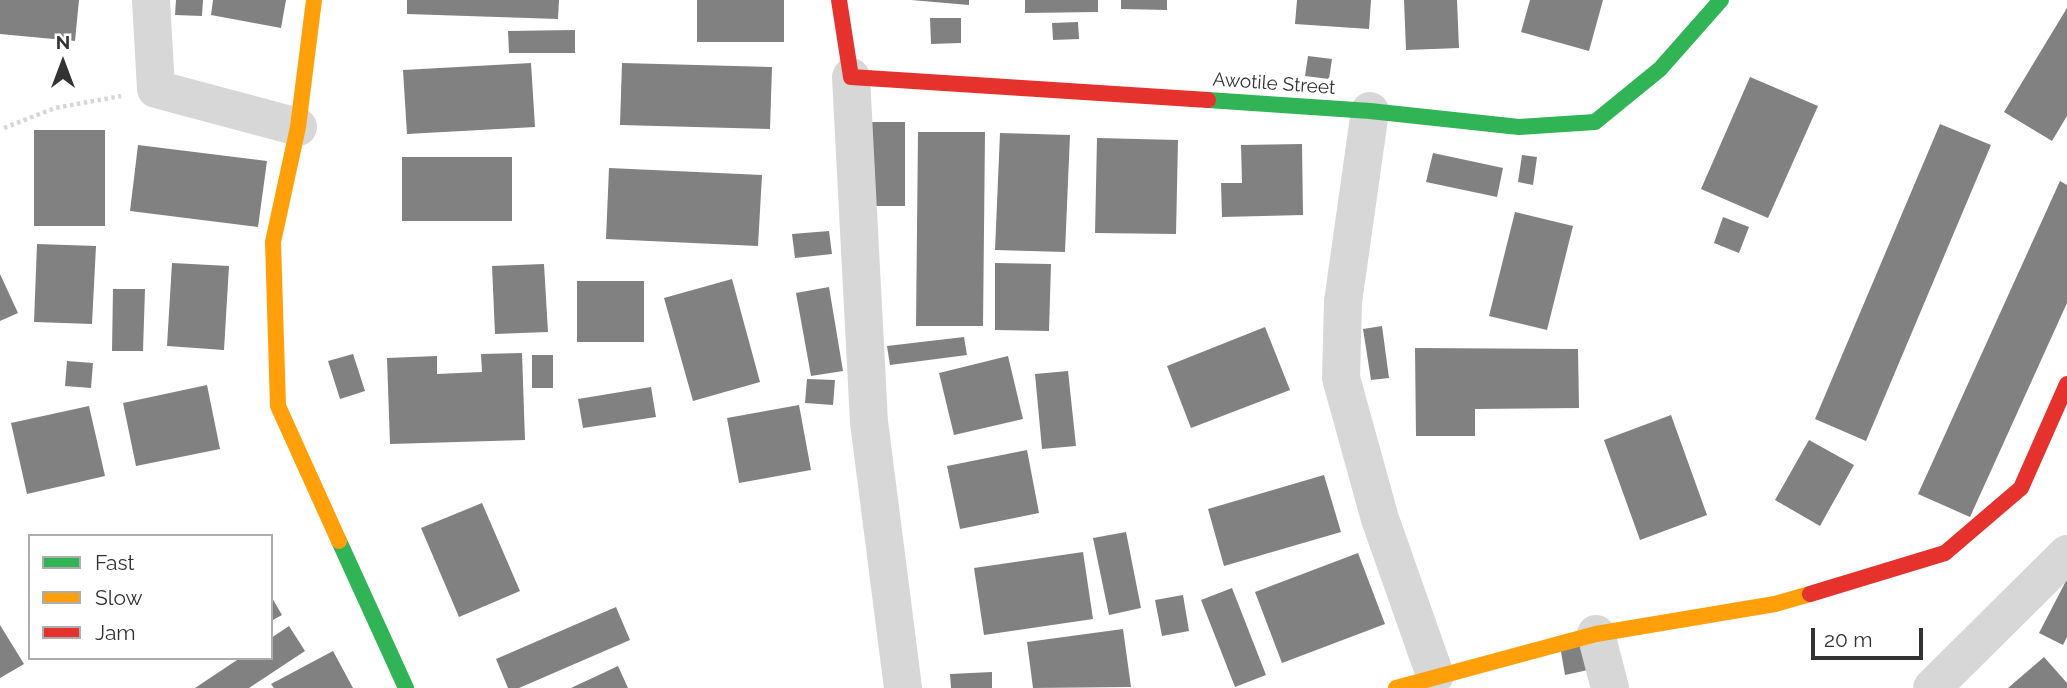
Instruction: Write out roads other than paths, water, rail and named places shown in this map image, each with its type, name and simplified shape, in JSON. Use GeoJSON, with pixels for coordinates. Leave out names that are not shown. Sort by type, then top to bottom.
{"type":"FeatureCollection","features":[{"type":"Feature","properties":{"kind":"street"},"geometry":{"type":"LineString","coordinates":[[151,0],[156,89],[298,127]]}},
{"type":"Feature","properties":{"kind":"street"},"geometry":{"type":"LineString","coordinates":[[314,0],[298,127],[273,242],[278,406],[406,688]]}},
{"type":"Feature","properties":{"kind":"street"},"geometry":{"type":"LineString","coordinates":[[839,0],[851,77],[869,422],[903,688]]}},
{"type":"Feature","properties":{"kind":"street","name":"Awotile Street"},"geometry":{"type":"LineString","coordinates":[[851,77],[1370,111],[1519,127],[1595,122],[1660,69],[1721,0]]}},
{"type":"Feature","properties":{"kind":"street"},"geometry":{"type":"LineString","coordinates":[[1370,111],[1343,302],[1341,378],[1380,519],[1434,675]]}},
{"type":"Feature","properties":{"kind":"street"},"geometry":{"type":"LineString","coordinates":[[1396,688],[1434,675],[1595,634],[1775,604],[1945,553],[2021,488],[2067,384]]}},
{"type":"Feature","properties":{"kind":"street"},"geometry":{"type":"LineString","coordinates":[[1932,688],[2067,554]]}},
{"type":"Feature","properties":{"kind":"street"},"geometry":{"type":"LineString","coordinates":[[1595,634],[1610,688]]}}]}
